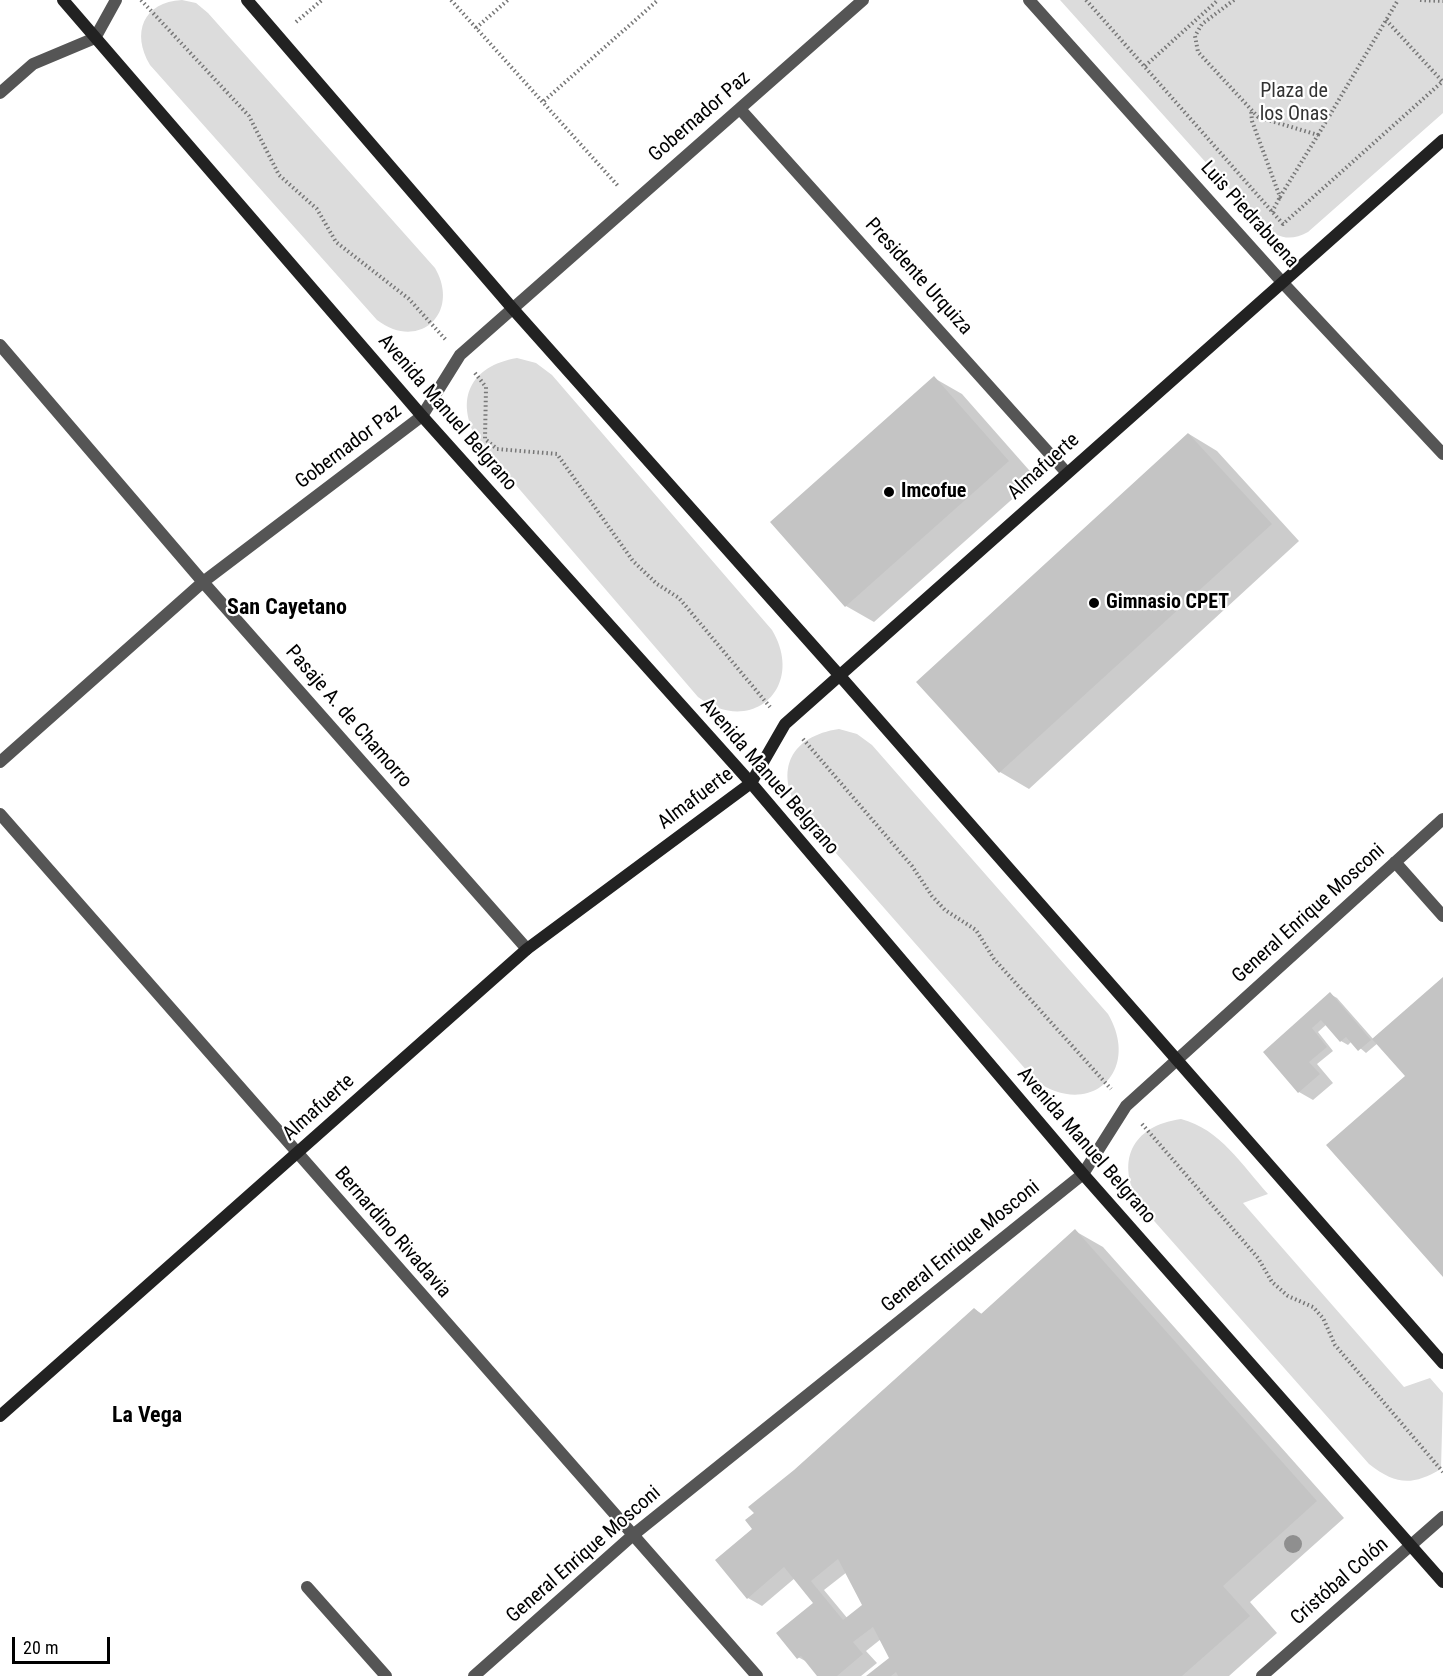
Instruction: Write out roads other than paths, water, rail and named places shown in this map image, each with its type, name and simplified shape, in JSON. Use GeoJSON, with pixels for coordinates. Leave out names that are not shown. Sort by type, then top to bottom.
{"type":"FeatureCollection","features":[{"type":"Feature","properties":{"kind":"main road","name":"Avenida Manuel Belgrano"},"geometry":{"type":"LineString","coordinates":[[63,0],[422,416],[751,783],[1083,1174],[1443,1582]]}},
{"type":"Feature","properties":{"kind":"main road"},"geometry":{"type":"LineString","coordinates":[[247,0],[513,309],[840,676],[1443,1363]]}},
{"type":"Feature","properties":{"kind":"main road","name":"Almafuerte"},"geometry":{"type":"LineString","coordinates":[[0,1416],[527,949],[751,783],[785,724],[1066,472],[1443,140]]}},
{"type":"Feature","properties":{"kind":"street"},"geometry":{"type":"LineString","coordinates":[[0,93],[33,64],[95,39],[116,0]]}},
{"type":"Feature","properties":{"kind":"street","name":"Gobernador Paz"},"geometry":{"type":"LineString","coordinates":[[0,762],[203,582],[422,416],[460,355],[862,0]]}},
{"type":"Feature","properties":{"kind":"street","name":"Luis Piedrabuena"},"geometry":{"type":"LineString","coordinates":[[1029,0],[1282,282],[1443,454]]}},
{"type":"Feature","properties":{"kind":"street","name":"Presidente Urquiza"},"geometry":{"type":"LineString","coordinates":[[740,109],[1066,472]]}},
{"type":"Feature","properties":{"kind":"street","name":"Pasaje A. de Chamorro"},"geometry":{"type":"LineString","coordinates":[[0,345],[203,582],[527,949]]}},
{"type":"Feature","properties":{"kind":"street","name":"Bernardino Rivadavia"},"geometry":{"type":"LineString","coordinates":[[0,814],[296,1154],[757,1676]]}},
{"type":"Feature","properties":{"kind":"street","name":"General Enrique Mosconi"},"geometry":{"type":"LineString","coordinates":[[474,1676],[633,1535],[1083,1174],[1126,1106],[1443,819]]}},
{"type":"Feature","properties":{"kind":"street"},"geometry":{"type":"LineString","coordinates":[[1395,862],[1443,916]]}},
{"type":"Feature","properties":{"kind":"street","name":"Cristóbal Colón"},"geometry":{"type":"LineString","coordinates":[[1262,1676],[1443,1517]]}},
{"type":"Feature","properties":{"kind":"street"},"geometry":{"type":"LineString","coordinates":[[307,1587],[386,1676]]}},
{"type":"Feature","properties":{"kind":"place","name":"Imcofue"},"geometry":{"type":"Point","coordinates":[889,492]}},
{"type":"Feature","properties":{"kind":"place","name":"Gimnasio CPET"},"geometry":{"type":"Point","coordinates":[1094,603]}},
{"type":"Feature","properties":{"kind":"district","name":"San Cayetano"},"geometry":{"type":"Point","coordinates":[287,608]}},
{"type":"Feature","properties":{"kind":"district","name":"La Vega"},"geometry":{"type":"Point","coordinates":[147,1416]}},
{"type":"Feature","properties":{"kind":"park label","name":"Plaza de los Onas"},"geometry":{"type":"Point","coordinates":[1294,104]}}]}
